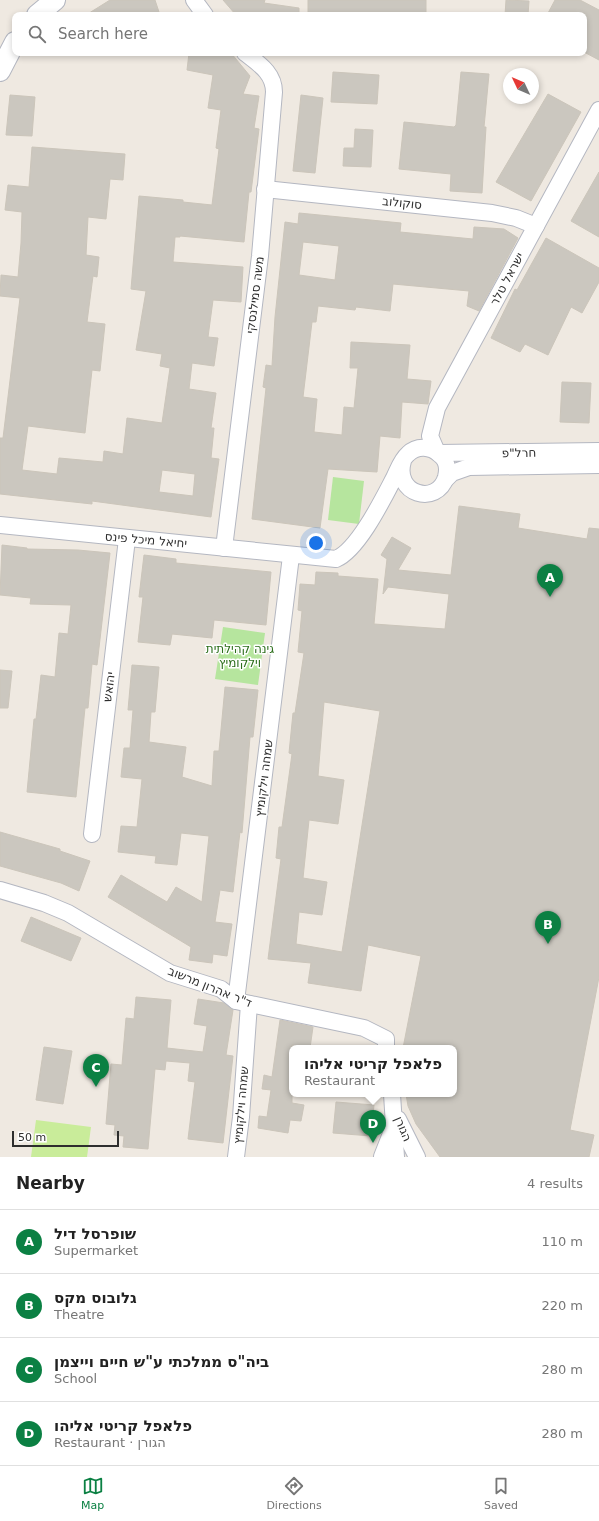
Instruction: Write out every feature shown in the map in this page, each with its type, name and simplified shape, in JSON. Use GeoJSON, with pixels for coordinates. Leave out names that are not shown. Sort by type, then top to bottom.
{"type":"FeatureCollection","features":[{"type":"Feature","properties":{"kind":"street"},"geometry":{"type":"LineString","coordinates":[[41,12],[55,0]]}},
{"type":"Feature","properties":{"kind":"street"},"geometry":{"type":"LineString","coordinates":[[194,0],[203,12]]}},
{"type":"Feature","properties":{"kind":"street"},"geometry":{"type":"LineString","coordinates":[[0,71],[12,48]]}},
{"type":"Feature","properties":{"kind":"street","name":"משה סמילנסקי"},"geometry":{"type":"LineString","coordinates":[[224,548],[260,256],[274,84],[265,70],[249,56]]}},
{"type":"Feature","properties":{"kind":"street","name":"ישראל טלר"},"geometry":{"type":"LineString","coordinates":[[438,453],[430,436],[437,408],[599,110]]}},
{"type":"Feature","properties":{"kind":"street","name":"סוקולוב"},"geometry":{"type":"LineString","coordinates":[[265,189],[492,213],[516,218],[536,226]]}},
{"type":"Feature","properties":{"kind":"street"},"geometry":{"type":"LineString","coordinates":[[292,556],[332,559],[342,557],[375,512],[403,461],[407,454],[420,448],[427,448],[438,453],[446,462],[446,479],[442,485],[434,491],[425,494],[412,491],[403,481],[401,468],[403,461]]}},
{"type":"Feature","properties":{"kind":"street","name":"חרל\"פ"},"geometry":{"type":"LineString","coordinates":[[438,453],[599,451]]}},
{"type":"Feature","properties":{"kind":"street","name":"חרל\"פ"},"geometry":{"type":"LineString","coordinates":[[446,479],[460,469],[486,465],[599,465]]}},
{"type":"Feature","properties":{"kind":"street"},"geometry":{"type":"LineString","coordinates":[[375,512],[400,494],[418,493]]}},
{"type":"Feature","properties":{"kind":"street","name":"יחיאל מיכל פינס"},"geometry":{"type":"LineString","coordinates":[[0,525],[292,556]]}},
{"type":"Feature","properties":{"kind":"street","name":"יהואש"},"geometry":{"type":"LineString","coordinates":[[92,834],[127,539]]}},
{"type":"Feature","properties":{"kind":"street","name":"שמחה וילקומיץ"},"geometry":{"type":"LineString","coordinates":[[236,1157],[242,1117],[243,1002],[292,556]]}},
{"type":"Feature","properties":{"kind":"street","name":"ד\"ר אהרון מרשוב"},"geometry":{"type":"LineString","coordinates":[[0,890],[68,912],[170,973],[221,989],[243,1002],[364,1028],[386,1043]]}},
{"type":"Feature","properties":{"kind":"street","name":"הגורן"},"geometry":{"type":"LineString","coordinates":[[392,1097],[396,1157]]}},
{"type":"Feature","properties":{"kind":"street","name":"הגורן"},"geometry":{"type":"LineString","coordinates":[[392,1097],[399,1121],[417,1157]]}},
{"type":"Feature","properties":{"kind":"street"},"geometry":{"type":"LineString","coordinates":[[384,1157],[395,1129]]}},
{"type":"Feature","properties":{"kind":"green space"},"geometry":{"type":"Polygon","coordinates":[[[333,477],[364,481],[359,524],[328,520],[333,477]]]}},
{"type":"Feature","properties":{"kind":"green space","name":"גינה קהילתית וילקומיץ"},"geometry":{"type":"Polygon","coordinates":[[[223,627],[265,633],[258,685],[215,679],[223,627]]]}},
{"type":"Feature","properties":{"kind":"green space"},"geometry":{"type":"Polygon","coordinates":[[[36,1120],[91,1127],[87,1157],[31,1157],[36,1120]]]}},
{"type":"Feature","properties":{"kind":"building"},"geometry":{"type":"Polygon","coordinates":[[[110,0],[155,0],[159,12],[91,12],[110,0]]]}},
{"type":"Feature","properties":{"kind":"building"},"geometry":{"type":"Polygon","coordinates":[[[223,0],[265,0],[264,3],[299,8],[299,12],[233,12],[223,0]]]}},
{"type":"Feature","properties":{"kind":"building"},"geometry":{"type":"Polygon","coordinates":[[[308,0],[426,0],[426,12],[308,12],[308,0]]]}},
{"type":"Feature","properties":{"kind":"building"},"geometry":{"type":"Polygon","coordinates":[[[506,0],[529,1],[528,12],[505,12],[506,0]]]}},
{"type":"Feature","properties":{"kind":"building"},"geometry":{"type":"Polygon","coordinates":[[[555,0],[580,0],[599,10],[599,60],[587,54],[587,12],[549,12],[555,0]]]}},
{"type":"Feature","properties":{"kind":"building"},"geometry":{"type":"Polygon","coordinates":[[[189,56],[233,56],[250,76],[243,94],[259,96],[254,128],[259,129],[251,192],[249,192],[244,242],[180,236],[175,237],[173,262],[243,267],[241,302],[213,300],[208,337],[218,338],[214,366],[192,363],[189,389],[216,393],[211,428],[214,428],[211,458],[219,459],[211,517],[92,501],[92,504],[0,494],[0,438],[3,438],[20,298],[0,296],[1,275],[18,277],[21,243],[22,212],[5,210],[8,185],[29,187],[32,147],[125,154],[123,180],[110,179],[106,219],[88,217],[86,255],[99,257],[97,277],[93,276],[87,322],[105,324],[100,371],[92,370],[85,433],[28,426],[22,470],[57,474],[59,458],[103,462],[104,451],[123,454],[127,418],[162,423],[170,368],[160,366],[162,354],[136,350],[146,291],[131,289],[139,196],[183,200],[183,202],[212,205],[219,149],[216,148],[221,110],[208,108],[213,75],[187,70],[189,56]],[[162,470],[159,492],[193,496],[195,474],[162,470]]]}},
{"type":"Feature","properties":{"kind":"building"},"geometry":{"type":"Polygon","coordinates":[[[333,72],[379,75],[377,104],[331,102],[333,72]]]}},
{"type":"Feature","properties":{"kind":"building"},"geometry":{"type":"Polygon","coordinates":[[[461,72],[489,74],[484,127],[486,127],[482,193],[450,191],[451,174],[399,169],[404,122],[454,127],[456,125],[461,72]]]}},
{"type":"Feature","properties":{"kind":"building"},"geometry":{"type":"Polygon","coordinates":[[[548,94],[581,112],[531,201],[496,182],[548,94]]]}},
{"type":"Feature","properties":{"kind":"building"},"geometry":{"type":"Polygon","coordinates":[[[10,95],[35,97],[32,136],[6,135],[10,95]]]}},
{"type":"Feature","properties":{"kind":"building"},"geometry":{"type":"Polygon","coordinates":[[[301,95],[323,98],[315,173],[293,171],[301,95]]]}},
{"type":"Feature","properties":{"kind":"building"},"geometry":{"type":"Polygon","coordinates":[[[355,129],[373,130],[371,167],[343,166],[344,148],[354,148],[355,129]]]}},
{"type":"Feature","properties":{"kind":"building"},"geometry":{"type":"Polygon","coordinates":[[[599,172],[599,237],[571,221],[599,172]]]}},
{"type":"Feature","properties":{"kind":"building"},"geometry":{"type":"Polygon","coordinates":[[[299,213],[401,223],[400,232],[473,239],[474,227],[504,229],[518,238],[479,311],[467,306],[469,291],[393,284],[390,311],[356,307],[355,310],[318,306],[316,322],[312,322],[303,397],[317,399],[314,432],[342,435],[344,407],[354,408],[358,368],[350,368],[351,342],[410,345],[407,379],[431,381],[428,404],[402,402],[400,438],[380,436],[377,472],[328,469],[320,528],[252,519],[266,388],[263,387],[266,365],[272,366],[275,317],[285,222],[298,224],[299,213]],[[303,242],[299,275],[335,280],[339,246],[303,242]]]}},
{"type":"Feature","properties":{"kind":"building"},"geometry":{"type":"Polygon","coordinates":[[[546,238],[599,268],[599,282],[582,313],[571,307],[548,355],[525,344],[520,352],[491,338],[515,289],[517,290],[546,238]]]}},
{"type":"Feature","properties":{"kind":"building"},"geometry":{"type":"Polygon","coordinates":[[[562,382],[591,383],[589,423],[560,422],[562,382]]]}},
{"type":"Feature","properties":{"kind":"building"},"geometry":{"type":"Polygon","coordinates":[[[459,506],[520,514],[518,528],[587,539],[589,528],[599,529],[599,977],[570,1130],[594,1135],[589,1157],[440,1157],[416,1124],[408,1106],[406,1097],[457,1097],[457,1045],[404,1045],[421,956],[368,945],[361,991],[308,983],[311,963],[268,959],[281,859],[276,858],[279,827],[282,827],[292,754],[289,753],[293,713],[295,713],[304,653],[298,652],[302,611],[298,610],[300,584],[315,585],[316,572],[338,573],[338,576],[378,579],[374,624],[445,629],[449,594],[388,587],[383,594],[387,559],[381,555],[392,537],[411,548],[398,570],[451,575],[459,506]],[[324,702],[318,776],[344,780],[338,824],[309,820],[303,878],[327,882],[322,915],[299,912],[296,944],[342,952],[380,711],[324,702]]]}},
{"type":"Feature","properties":{"kind":"building"},"geometry":{"type":"Polygon","coordinates":[[[2,545],[27,549],[78,550],[110,553],[97,665],[92,664],[88,708],[85,708],[76,797],[27,792],[34,719],[36,719],[41,675],[55,677],[59,633],[68,634],[71,605],[30,604],[31,598],[0,595],[2,545]]]}},
{"type":"Feature","properties":{"kind":"building"},"geometry":{"type":"Polygon","coordinates":[[[144,555],[176,559],[176,563],[271,572],[266,625],[214,620],[212,638],[172,634],[170,645],[138,642],[143,597],[139,597],[144,555]]]}},
{"type":"Feature","properties":{"kind":"building"},"geometry":{"type":"Polygon","coordinates":[[[132,665],[159,667],[155,712],[151,712],[149,742],[186,747],[182,777],[212,786],[214,751],[219,751],[225,687],[258,690],[253,737],[250,737],[242,833],[240,832],[233,892],[220,890],[215,922],[232,924],[227,956],[213,954],[212,963],[189,960],[191,947],[108,897],[121,875],[167,902],[176,887],[202,902],[209,836],[181,833],[177,865],[155,863],[156,856],[118,852],[121,826],[137,827],[142,779],[121,777],[124,748],[130,748],[133,710],[128,710],[132,665]]]}},
{"type":"Feature","properties":{"kind":"building"},"geometry":{"type":"Polygon","coordinates":[[[0,670],[12,671],[8,708],[0,708],[0,670]]]}},
{"type":"Feature","properties":{"kind":"building"},"geometry":{"type":"Polygon","coordinates":[[[0,832],[60,849],[60,851],[90,861],[79,891],[61,883],[0,866],[0,832]]]}},
{"type":"Feature","properties":{"kind":"building"},"geometry":{"type":"Polygon","coordinates":[[[31,917],[81,938],[71,961],[21,941],[31,917]]]}},
{"type":"Feature","properties":{"kind":"building"},"geometry":{"type":"Polygon","coordinates":[[[136,997],[171,1000],[167,1048],[203,1052],[207,1026],[194,1024],[198,999],[224,1003],[233,1010],[226,1055],[233,1056],[223,1143],[188,1139],[195,1082],[188,1081],[190,1063],[166,1061],[165,1070],[155,1069],[148,1149],[123,1147],[124,1136],[114,1135],[115,1125],[106,1124],[111,1064],[122,1065],[126,1018],[134,1019],[136,997]]]}},
{"type":"Feature","properties":{"kind":"building"},"geometry":{"type":"Polygon","coordinates":[[[280,1020],[313,1027],[310,1045],[289,1045],[289,1097],[292,1097],[292,1103],[304,1105],[301,1121],[290,1120],[288,1133],[258,1128],[259,1116],[267,1117],[271,1090],[262,1089],[264,1075],[272,1077],[280,1020]]]}},
{"type":"Feature","properties":{"kind":"building"},"geometry":{"type":"Polygon","coordinates":[[[44,1047],[72,1051],[63,1104],[36,1100],[44,1047]]]}},
{"type":"Feature","properties":{"kind":"building"},"geometry":{"type":"Polygon","coordinates":[[[336,1102],[374,1105],[371,1136],[333,1133],[336,1102]]]}},
{"type":"Feature","properties":{"kind":"place","name":"שופרסל דיל"},"geometry":{"type":"Point","coordinates":[550,597]}},
{"type":"Feature","properties":{"kind":"place","name":"גלובוס מקס"},"geometry":{"type":"Point","coordinates":[548,944]}},
{"type":"Feature","properties":{"kind":"place","name":"ביה\"ס ממלכתי ע\"ש חיים וייצמן"},"geometry":{"type":"Point","coordinates":[96,1087]}},
{"type":"Feature","properties":{"kind":"place","name":"פלאפל קריטי אליהו"},"geometry":{"type":"Point","coordinates":[373,1143]}}]}
